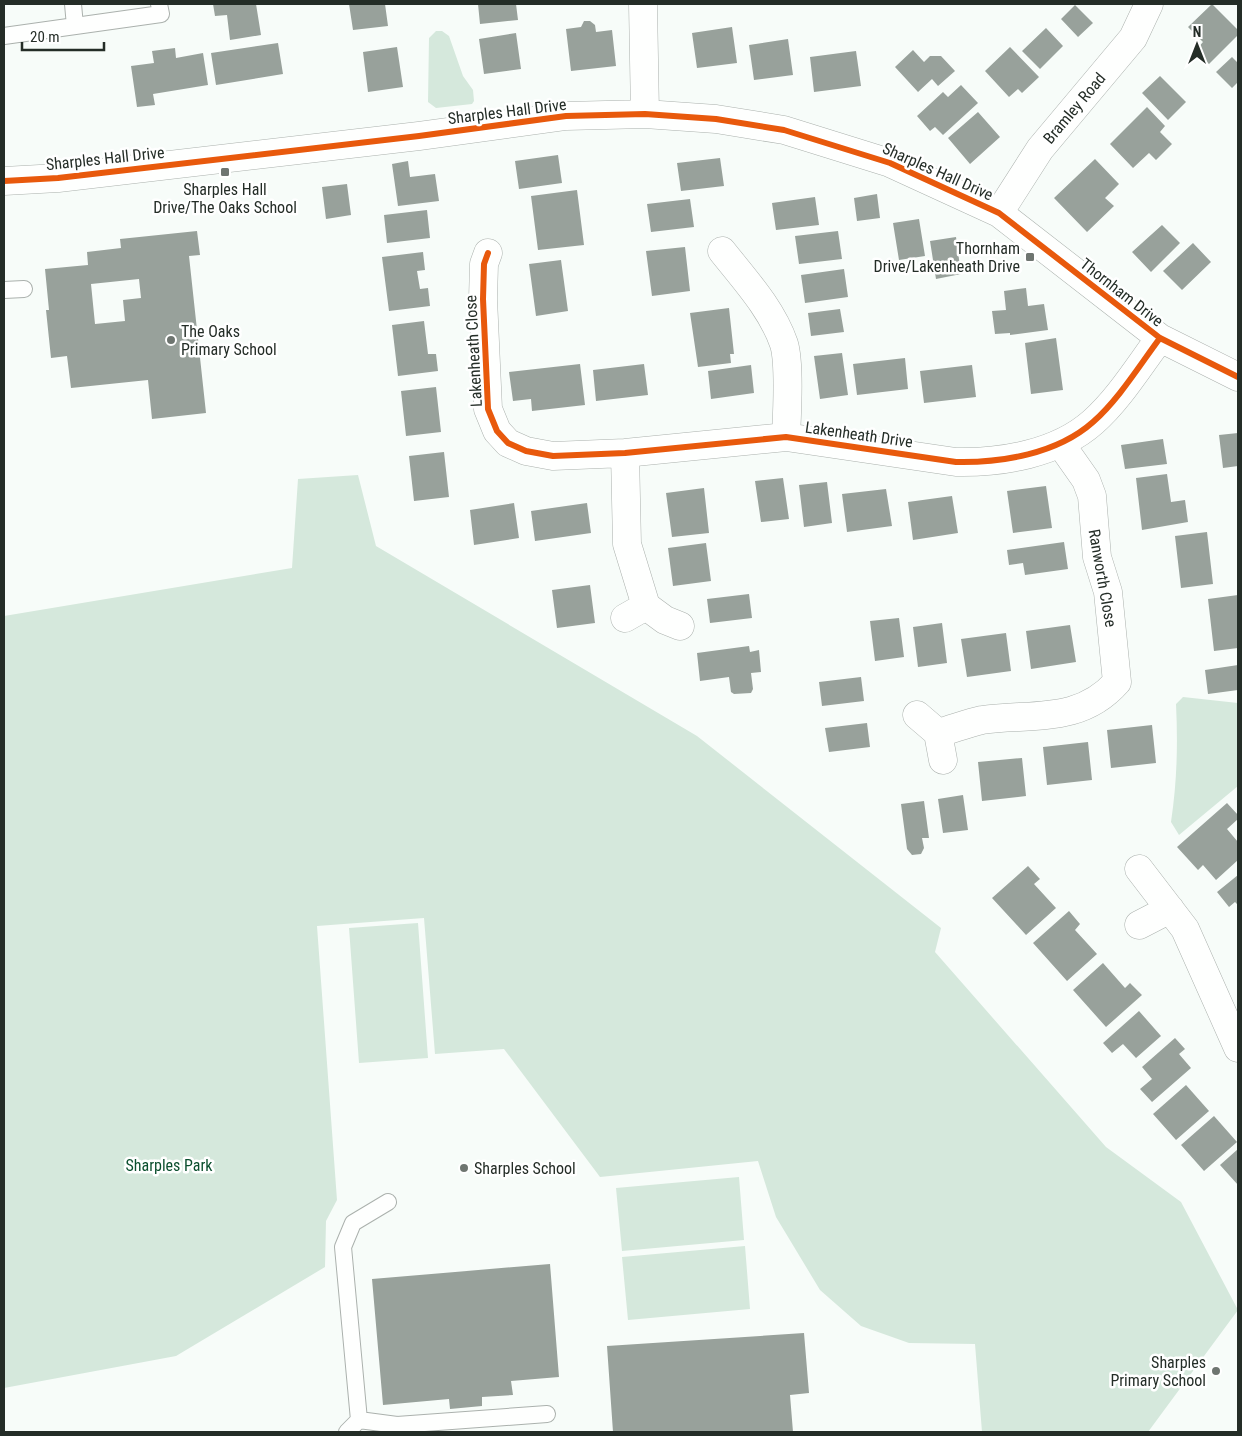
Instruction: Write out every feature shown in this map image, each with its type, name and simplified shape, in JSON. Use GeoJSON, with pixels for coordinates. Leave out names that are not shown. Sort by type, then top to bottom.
{"type":"FeatureCollection","features":[{"type":"Feature","properties":{"kind":"street"},"geometry":{"type":"LineString","coordinates":[[643,4],[645,114]]}},
{"type":"Feature","properties":{"kind":"street","name":"Bramley Road"},"geometry":{"type":"LineString","coordinates":[[999,213],[1040,149],[1133,38],[1149,4]]}},
{"type":"Feature","properties":{"kind":"street","name":"Sharples Hall Drive"},"geometry":{"type":"LineString","coordinates":[[4,181],[58,178],[419,136],[566,116],[645,114],[716,119],[784,130],[890,163],[999,213]]}},
{"type":"Feature","properties":{"kind":"street","name":"Thornham Drive"},"geometry":{"type":"LineString","coordinates":[[999,213],[1160,338],[1219,370],[1238,377]]}},
{"type":"Feature","properties":{"kind":"street","name":"Lakenheath Drive"},"geometry":{"type":"LineString","coordinates":[[722,251],[769,312],[785,346],[786,437]]}},
{"type":"Feature","properties":{"kind":"street","name":"Lakenheath Close"},"geometry":{"type":"LineString","coordinates":[[477,268],[488,409],[497,431],[508,443]]}},
{"type":"Feature","properties":{"kind":"street","name":"Lakenheath Drive"},"geometry":{"type":"LineString","coordinates":[[508,443],[526,452],[553,456],[625,453],[786,437],[956,462],[984,462],[1023,455],[1060,443],[1092,423],[1160,338]]}},
{"type":"Feature","properties":{"kind":"street","name":"Ranworth Close"},"geometry":{"type":"LineString","coordinates":[[938,733],[982,720],[1039,717],[1086,707],[1106,695],[1117,682],[1108,592],[1097,557],[1092,496],[1086,480],[1060,443]]}},
{"type":"Feature","properties":{"kind":"street"},"geometry":{"type":"LineString","coordinates":[[625,453],[627,544],[635,612],[680,626]]}},
{"type":"Feature","properties":{"kind":"street"},"geometry":{"type":"LineString","coordinates":[[917,715],[938,733],[943,760]]}},
{"type":"Feature","properties":{"kind":"street"},"geometry":{"type":"LineString","coordinates":[[1139,869],[1185,929],[1238,1048]]}},
{"type":"Feature","properties":{"kind":"street"},"geometry":{"type":"LineString","coordinates":[[1139,925],[1170,909]]}},
{"type":"Feature","properties":{"kind":"lane"},"geometry":{"type":"LineString","coordinates":[[73,4],[75,26]]}},
{"type":"Feature","properties":{"kind":"lane"},"geometry":{"type":"LineString","coordinates":[[4,36],[161,14],[159,4]]}},
{"type":"Feature","properties":{"kind":"lane"},"geometry":{"type":"LineString","coordinates":[[4,290],[24,289]]}},
{"type":"Feature","properties":{"kind":"lane"},"geometry":{"type":"LineString","coordinates":[[347,1432],[358,1420],[342,1246],[353,1223],[388,1202]]}},
{"type":"Feature","properties":{"kind":"lane"},"geometry":{"type":"LineString","coordinates":[[358,1420],[398,1425],[547,1414]]}},
{"type":"Feature","properties":{"kind":"green space"},"geometry":{"type":"Polygon","coordinates":[[[436,31],[442,31],[449,36],[463,76],[473,90],[474,101],[472,104],[436,108],[428,102],[429,38],[436,31]]]}},
{"type":"Feature","properties":{"kind":"green space","name":"Sharples Park"},"geometry":{"type":"Polygon","coordinates":[[[358,475],[376,546],[697,736],[941,928],[935,952],[1106,1147],[1181,1202],[1238,1310],[1148,1432],[982,1432],[975,1344],[909,1343],[861,1326],[820,1290],[776,1217],[758,1161],[600,1177],[504,1049],[435,1054],[424,918],[317,926],[337,1200],[326,1221],[325,1267],[176,1356],[4,1388],[4,616],[292,568],[298,479],[358,475]]]}},
{"type":"Feature","properties":{"kind":"green space"},"geometry":{"type":"Polygon","coordinates":[[[1183,697],[1238,703],[1238,786],[1179,835],[1171,822],[1175,792],[1176,704],[1183,697]]]}},
{"type":"Feature","properties":{"kind":"green space"},"geometry":{"type":"Polygon","coordinates":[[[418,923],[428,1058],[359,1063],[349,928],[418,923]]]}},
{"type":"Feature","properties":{"kind":"green space"},"geometry":{"type":"Polygon","coordinates":[[[739,1177],[744,1240],[622,1251],[616,1188],[739,1177]]]}},
{"type":"Feature","properties":{"kind":"green space"},"geometry":{"type":"Polygon","coordinates":[[[745,1246],[750,1309],[628,1320],[622,1257],[745,1246]]]}},
{"type":"Feature","properties":{"kind":"building"},"geometry":{"type":"Polygon","coordinates":[[[213,4],[256,4],[261,35],[230,40],[227,15],[215,16],[213,4]]]}},
{"type":"Feature","properties":{"kind":"building"},"geometry":{"type":"Polygon","coordinates":[[[349,4],[385,4],[388,26],[353,30],[349,4]]]}},
{"type":"Feature","properties":{"kind":"building"},"geometry":{"type":"Polygon","coordinates":[[[478,4],[516,4],[518,20],[480,24],[478,4]]]}},
{"type":"Feature","properties":{"kind":"building"},"geometry":{"type":"Polygon","coordinates":[[[1212,4],[1238,30],[1238,35],[1209,64],[1195,51],[1203,42],[1188,27],[1212,4]]]}},
{"type":"Feature","properties":{"kind":"building"},"geometry":{"type":"Polygon","coordinates":[[[1075,5],[1093,23],[1078,37],[1061,19],[1075,5]]]}},
{"type":"Feature","properties":{"kind":"building"},"geometry":{"type":"Polygon","coordinates":[[[584,21],[590,21],[595,25],[596,32],[612,30],[616,66],[571,71],[566,29],[581,27],[584,21]]]}},
{"type":"Feature","properties":{"kind":"building"},"geometry":{"type":"Polygon","coordinates":[[[732,27],[737,63],[697,68],[692,33],[732,27]]]}},
{"type":"Feature","properties":{"kind":"building"},"geometry":{"type":"Polygon","coordinates":[[[1046,28],[1063,46],[1040,69],[1022,51],[1046,28]]]}},
{"type":"Feature","properties":{"kind":"building"},"geometry":{"type":"Polygon","coordinates":[[[516,33],[521,69],[484,74],[479,39],[516,33]]]}},
{"type":"Feature","properties":{"kind":"building"},"geometry":{"type":"Polygon","coordinates":[[[788,39],[793,75],[754,80],[749,45],[788,39]]]}},
{"type":"Feature","properties":{"kind":"building"},"geometry":{"type":"Polygon","coordinates":[[[278,43],[283,74],[216,85],[211,53],[278,43]]]}},
{"type":"Feature","properties":{"kind":"building"},"geometry":{"type":"Polygon","coordinates":[[[397,47],[403,87],[368,92],[363,52],[397,47]]]}},
{"type":"Feature","properties":{"kind":"building"},"geometry":{"type":"Polygon","coordinates":[[[1010,47],[1039,77],[1022,93],[1018,89],[1009,97],[985,71],[1010,47]]]}},
{"type":"Feature","properties":{"kind":"building"},"geometry":{"type":"Polygon","coordinates":[[[175,48],[176,58],[203,53],[208,85],[153,94],[155,105],[137,107],[131,66],[154,63],[152,51],[175,48]]]}},
{"type":"Feature","properties":{"kind":"building"},"geometry":{"type":"Polygon","coordinates":[[[913,50],[924,62],[930,56],[941,56],[955,71],[938,86],[932,79],[918,92],[895,67],[913,50]]]}},
{"type":"Feature","properties":{"kind":"building"},"geometry":{"type":"Polygon","coordinates":[[[856,51],[861,86],[814,92],[810,57],[856,51]]]}},
{"type":"Feature","properties":{"kind":"building"},"geometry":{"type":"Polygon","coordinates":[[[1232,57],[1238,63],[1238,85],[1237,83],[1232,88],[1216,72],[1232,57]]]}},
{"type":"Feature","properties":{"kind":"building"},"geometry":{"type":"Polygon","coordinates":[[[1160,76],[1186,102],[1168,120],[1142,93],[1160,76]]]}},
{"type":"Feature","properties":{"kind":"building"},"geometry":{"type":"Polygon","coordinates":[[[961,85],[978,103],[943,135],[935,127],[930,131],[917,116],[943,92],[948,97],[961,85]]]}},
{"type":"Feature","properties":{"kind":"building"},"geometry":{"type":"Polygon","coordinates":[[[1147,107],[1165,126],[1160,132],[1172,144],[1156,160],[1149,153],[1133,168],[1110,144],[1147,107]]]}},
{"type":"Feature","properties":{"kind":"building"},"geometry":{"type":"Polygon","coordinates":[[[978,112],[1000,137],[970,164],[948,138],[978,112]]]}},
{"type":"Feature","properties":{"kind":"building"},"geometry":{"type":"Polygon","coordinates":[[[558,155],[562,183],[519,189],[515,161],[558,155]]]}},
{"type":"Feature","properties":{"kind":"building"},"geometry":{"type":"Polygon","coordinates":[[[720,158],[724,186],[681,191],[677,163],[720,158]]]}},
{"type":"Feature","properties":{"kind":"building"},"geometry":{"type":"Polygon","coordinates":[[[1095,159],[1119,184],[1105,198],[1114,206],[1087,232],[1054,198],[1095,159]]]}},
{"type":"Feature","properties":{"kind":"building"},"geometry":{"type":"Polygon","coordinates":[[[408,161],[410,177],[435,174],[439,201],[398,206],[392,164],[408,161]]]}},
{"type":"Feature","properties":{"kind":"building"},"geometry":{"type":"Polygon","coordinates":[[[347,184],[351,215],[326,219],[322,187],[347,184]]]}},
{"type":"Feature","properties":{"kind":"building"},"geometry":{"type":"Polygon","coordinates":[[[577,190],[584,245],[538,250],[531,196],[577,190]]]}},
{"type":"Feature","properties":{"kind":"building"},"geometry":{"type":"Polygon","coordinates":[[[877,194],[880,218],[857,221],[854,198],[877,194]]]}},
{"type":"Feature","properties":{"kind":"building"},"geometry":{"type":"Polygon","coordinates":[[[815,197],[819,225],[776,230],[772,203],[815,197]]]}},
{"type":"Feature","properties":{"kind":"building"},"geometry":{"type":"Polygon","coordinates":[[[690,199],[694,227],[651,232],[647,204],[690,199]]]}},
{"type":"Feature","properties":{"kind":"building"},"geometry":{"type":"Polygon","coordinates":[[[427,210],[430,238],[387,243],[384,215],[427,210]]]}},
{"type":"Feature","properties":{"kind":"building"},"geometry":{"type":"Polygon","coordinates":[[[919,219],[925,256],[899,260],[893,223],[919,219]]]}},
{"type":"Feature","properties":{"kind":"building"},"geometry":{"type":"Polygon","coordinates":[[[1162,225],[1180,243],[1151,272],[1132,252],[1162,225]]]}},
{"type":"Feature","properties":{"kind":"building"},"geometry":{"type":"Polygon","coordinates":[[[197,231],[200,255],[189,256],[206,413],[152,419],[148,380],[71,388],[67,356],[51,358],[46,310],[49,310],[45,269],[88,265],[87,252],[121,248],[120,239],[197,231]],[[139,279],[91,284],[95,324],[125,321],[123,300],[141,298],[139,279]]]}},
{"type":"Feature","properties":{"kind":"building"},"geometry":{"type":"Polygon","coordinates":[[[838,231],[842,259],[799,264],[795,236],[838,231]]]}},
{"type":"Feature","properties":{"kind":"building"},"geometry":{"type":"Polygon","coordinates":[[[956,237],[961,274],[936,279],[930,241],[956,237]]]}},
{"type":"Feature","properties":{"kind":"building"},"geometry":{"type":"Polygon","coordinates":[[[1193,243],[1211,262],[1182,290],[1163,271],[1193,243]]]}},
{"type":"Feature","properties":{"kind":"building"},"geometry":{"type":"Polygon","coordinates":[[[685,247],[690,291],[652,296],[646,251],[685,247]]]}},
{"type":"Feature","properties":{"kind":"building"},"geometry":{"type":"Polygon","coordinates":[[[423,252],[425,270],[417,271],[420,289],[428,288],[430,306],[389,311],[382,257],[423,252]]]}},
{"type":"Feature","properties":{"kind":"building"},"geometry":{"type":"Polygon","coordinates":[[[561,260],[568,311],[536,316],[529,264],[561,260]]]}},
{"type":"Feature","properties":{"kind":"building"},"geometry":{"type":"Polygon","coordinates":[[[844,269],[848,297],[805,303],[801,275],[844,269]]]}},
{"type":"Feature","properties":{"kind":"building"},"geometry":{"type":"Polygon","coordinates":[[[1026,288],[1028,306],[1044,304],[1048,330],[1010,335],[1010,333],[995,334],[992,311],[1006,310],[1004,291],[1026,288]]]}},
{"type":"Feature","properties":{"kind":"building"},"geometry":{"type":"Polygon","coordinates":[[[729,308],[734,354],[730,354],[731,363],[698,367],[690,313],[729,308]]]}},
{"type":"Feature","properties":{"kind":"building"},"geometry":{"type":"Polygon","coordinates":[[[840,309],[844,332],[811,336],[808,313],[840,309]]]}},
{"type":"Feature","properties":{"kind":"building"},"geometry":{"type":"Polygon","coordinates":[[[424,321],[428,354],[436,354],[438,371],[398,376],[392,325],[424,321]]]}},
{"type":"Feature","properties":{"kind":"building"},"geometry":{"type":"Polygon","coordinates":[[[1056,338],[1063,390],[1031,394],[1025,343],[1056,338]]]}},
{"type":"Feature","properties":{"kind":"building"},"geometry":{"type":"Polygon","coordinates":[[[842,353],[848,395],[820,399],[814,356],[842,353]]]}},
{"type":"Feature","properties":{"kind":"building"},"geometry":{"type":"Polygon","coordinates":[[[905,358],[908,389],[857,395],[853,364],[905,358]]]}},
{"type":"Feature","properties":{"kind":"building"},"geometry":{"type":"Polygon","coordinates":[[[580,364],[585,405],[532,411],[531,399],[513,401],[509,372],[580,364]]]}},
{"type":"Feature","properties":{"kind":"building"},"geometry":{"type":"Polygon","coordinates":[[[644,364],[648,395],[596,401],[593,370],[644,364]]]}},
{"type":"Feature","properties":{"kind":"building"},"geometry":{"type":"Polygon","coordinates":[[[751,365],[754,393],[711,399],[708,371],[751,365]]]}},
{"type":"Feature","properties":{"kind":"building"},"geometry":{"type":"Polygon","coordinates":[[[972,365],[976,397],[924,403],[920,371],[972,365]]]}},
{"type":"Feature","properties":{"kind":"building"},"geometry":{"type":"Polygon","coordinates":[[[436,387],[441,432],[406,436],[401,391],[436,387]]]}},
{"type":"Feature","properties":{"kind":"building"},"geometry":{"type":"Polygon","coordinates":[[[1238,433],[1238,466],[1223,468],[1219,435],[1238,433]]]}},
{"type":"Feature","properties":{"kind":"building"},"geometry":{"type":"Polygon","coordinates":[[[1163,439],[1167,464],[1125,469],[1121,445],[1163,439]]]}},
{"type":"Feature","properties":{"kind":"building"},"geometry":{"type":"Polygon","coordinates":[[[444,452],[449,497],[414,501],[409,456],[444,452]]]}},
{"type":"Feature","properties":{"kind":"building"},"geometry":{"type":"Polygon","coordinates":[[[1167,474],[1171,502],[1185,500],[1188,522],[1142,530],[1136,478],[1167,474]]]}},
{"type":"Feature","properties":{"kind":"building"},"geometry":{"type":"Polygon","coordinates":[[[783,478],[789,519],[761,522],[755,481],[783,478]]]}},
{"type":"Feature","properties":{"kind":"building"},"geometry":{"type":"Polygon","coordinates":[[[827,482],[832,523],[804,527],[799,485],[827,482]]]}},
{"type":"Feature","properties":{"kind":"building"},"geometry":{"type":"Polygon","coordinates":[[[1046,486],[1052,528],[1013,533],[1007,491],[1046,486]]]}},
{"type":"Feature","properties":{"kind":"building"},"geometry":{"type":"Polygon","coordinates":[[[704,488],[709,533],[672,537],[666,493],[704,488]]]}},
{"type":"Feature","properties":{"kind":"building"},"geometry":{"type":"Polygon","coordinates":[[[886,489],[892,526],[847,532],[842,494],[886,489]]]}},
{"type":"Feature","properties":{"kind":"building"},"geometry":{"type":"Polygon","coordinates":[[[952,496],[958,533],[913,540],[908,502],[952,496]]]}},
{"type":"Feature","properties":{"kind":"building"},"geometry":{"type":"Polygon","coordinates":[[[514,503],[519,538],[474,545],[470,510],[514,503]]]}},
{"type":"Feature","properties":{"kind":"building"},"geometry":{"type":"Polygon","coordinates":[[[587,503],[591,533],[535,541],[531,511],[587,503]]]}},
{"type":"Feature","properties":{"kind":"building"},"geometry":{"type":"Polygon","coordinates":[[[1207,532],[1213,584],[1181,588],[1175,536],[1207,532]]]}},
{"type":"Feature","properties":{"kind":"building"},"geometry":{"type":"Polygon","coordinates":[[[1064,542],[1068,569],[1025,575],[1023,563],[1009,565],[1007,550],[1064,542]]]}},
{"type":"Feature","properties":{"kind":"building"},"geometry":{"type":"Polygon","coordinates":[[[706,543],[711,581],[673,586],[668,548],[706,543]]]}},
{"type":"Feature","properties":{"kind":"building"},"geometry":{"type":"Polygon","coordinates":[[[590,585],[595,623],[557,628],[552,590],[590,585]]]}},
{"type":"Feature","properties":{"kind":"building"},"geometry":{"type":"Polygon","coordinates":[[[749,594],[752,618],[710,623],[707,599],[749,594]]]}},
{"type":"Feature","properties":{"kind":"building"},"geometry":{"type":"Polygon","coordinates":[[[1238,595],[1238,648],[1214,651],[1208,599],[1238,595]]]}},
{"type":"Feature","properties":{"kind":"building"},"geometry":{"type":"Polygon","coordinates":[[[899,618],[904,657],[875,661],[870,621],[899,618]]]}},
{"type":"Feature","properties":{"kind":"building"},"geometry":{"type":"Polygon","coordinates":[[[942,623],[947,663],[918,667],[913,627],[942,623]]]}},
{"type":"Feature","properties":{"kind":"building"},"geometry":{"type":"Polygon","coordinates":[[[1070,625],[1076,662],[1031,669],[1026,631],[1070,625]]]}},
{"type":"Feature","properties":{"kind":"building"},"geometry":{"type":"Polygon","coordinates":[[[1006,633],[1011,671],[967,677],[961,639],[1006,633]]]}},
{"type":"Feature","properties":{"kind":"building"},"geometry":{"type":"Polygon","coordinates":[[[749,646],[750,652],[759,650],[761,672],[751,673],[753,689],[751,693],[734,694],[731,692],[729,677],[700,681],[697,653],[749,646]]]}},
{"type":"Feature","properties":{"kind":"building"},"geometry":{"type":"Polygon","coordinates":[[[1238,665],[1238,690],[1208,694],[1205,670],[1238,665]]]}},
{"type":"Feature","properties":{"kind":"building"},"geometry":{"type":"Polygon","coordinates":[[[861,677],[864,701],[822,706],[819,682],[861,677]]]}},
{"type":"Feature","properties":{"kind":"building"},"geometry":{"type":"Polygon","coordinates":[[[867,723],[870,747],[829,752],[825,728],[867,723]]]}},
{"type":"Feature","properties":{"kind":"building"},"geometry":{"type":"Polygon","coordinates":[[[1152,725],[1156,763],[1111,768],[1107,730],[1152,725]]]}},
{"type":"Feature","properties":{"kind":"building"},"geometry":{"type":"Polygon","coordinates":[[[1088,742],[1092,780],[1047,785],[1043,747],[1088,742]]]}},
{"type":"Feature","properties":{"kind":"building"},"geometry":{"type":"Polygon","coordinates":[[[1022,758],[1026,796],[982,801],[978,762],[1022,758]]]}},
{"type":"Feature","properties":{"kind":"building"},"geometry":{"type":"Polygon","coordinates":[[[963,795],[968,830],[943,833],[938,799],[963,795]]]}},
{"type":"Feature","properties":{"kind":"building"},"geometry":{"type":"Polygon","coordinates":[[[924,801],[929,838],[922,838],[924,848],[921,854],[912,855],[907,849],[901,804],[924,801]]]}},
{"type":"Feature","properties":{"kind":"building"},"geometry":{"type":"Polygon","coordinates":[[[1227,803],[1238,815],[1238,819],[1227,829],[1238,842],[1238,860],[1216,880],[1203,865],[1198,870],[1177,847],[1227,803]]]}},
{"type":"Feature","properties":{"kind":"building"},"geometry":{"type":"Polygon","coordinates":[[[1028,866],[1040,879],[1034,884],[1056,908],[1026,935],[992,898],[1028,866]]]}},
{"type":"Feature","properties":{"kind":"building"},"geometry":{"type":"Polygon","coordinates":[[[1238,875],[1238,905],[1235,902],[1229,907],[1217,892],[1238,875]]]}},
{"type":"Feature","properties":{"kind":"building"},"geometry":{"type":"Polygon","coordinates":[[[1069,911],[1080,924],[1075,930],[1097,954],[1067,981],[1033,943],[1069,911]]]}},
{"type":"Feature","properties":{"kind":"building"},"geometry":{"type":"Polygon","coordinates":[[[1103,963],[1125,988],[1130,983],[1142,995],[1106,1027],[1073,990],[1103,963]]]}},
{"type":"Feature","properties":{"kind":"building"},"geometry":{"type":"Polygon","coordinates":[[[1139,1011],[1161,1036],[1136,1058],[1123,1044],[1112,1053],[1103,1043],[1139,1011]]]}},
{"type":"Feature","properties":{"kind":"building"},"geometry":{"type":"Polygon","coordinates":[[[1175,1038],[1185,1049],[1179,1054],[1191,1068],[1152,1102],[1140,1089],[1152,1079],[1142,1067],[1175,1038]]]}},
{"type":"Feature","properties":{"kind":"building"},"geometry":{"type":"Polygon","coordinates":[[[1186,1085],[1209,1111],[1176,1140],[1153,1114],[1186,1085]]]}},
{"type":"Feature","properties":{"kind":"building"},"geometry":{"type":"Polygon","coordinates":[[[1214,1116],[1237,1142],[1204,1171],[1181,1145],[1214,1116]]]}},
{"type":"Feature","properties":{"kind":"building"},"geometry":{"type":"Polygon","coordinates":[[[1238,1149],[1238,1185],[1220,1165],[1238,1149]]]}},
{"type":"Feature","properties":{"kind":"building"},"geometry":{"type":"Polygon","coordinates":[[[550,1264],[559,1377],[511,1381],[513,1395],[482,1397],[482,1406],[450,1409],[449,1399],[383,1405],[372,1279],[550,1264]]]}},
{"type":"Feature","properties":{"kind":"building"},"geometry":{"type":"Polygon","coordinates":[[[804,1333],[809,1393],[790,1395],[793,1432],[613,1432],[607,1346],[804,1333]]]}},
{"type":"Feature","properties":{"kind":"cycle path"},"geometry":{"type":"LineString","coordinates":[[4,181],[58,178],[419,136],[566,116],[645,114],[716,119],[784,130],[890,163],[999,213],[1160,338],[1238,377]]}},
{"type":"Feature","properties":{"kind":"cycle path"},"geometry":{"type":"LineString","coordinates":[[488,253],[484,264],[483,299],[488,409],[497,431],[508,443],[526,451],[553,456],[625,453],[786,437],[956,462],[991,461],[1010,458],[1046,449],[1063,442],[1093,422],[1120,393],[1160,338]]}},
{"type":"Feature","properties":{"kind":"place","name":"Sharples Hall Drive/The Oaks School"},"geometry":{"type":"Point","coordinates":[225,172]}},
{"type":"Feature","properties":{"kind":"place","name":"Thornham Drive/Lakenheath Drive"},"geometry":{"type":"Point","coordinates":[1030,257]}},
{"type":"Feature","properties":{"kind":"place","name":"The Oaks Primary School"},"geometry":{"type":"Point","coordinates":[171,340]}},
{"type":"Feature","properties":{"kind":"place","name":"Sharples School"},"geometry":{"type":"Point","coordinates":[464,1168]}},
{"type":"Feature","properties":{"kind":"place","name":"Sharples Primary School"},"geometry":{"type":"Point","coordinates":[1216,1371]}}]}
